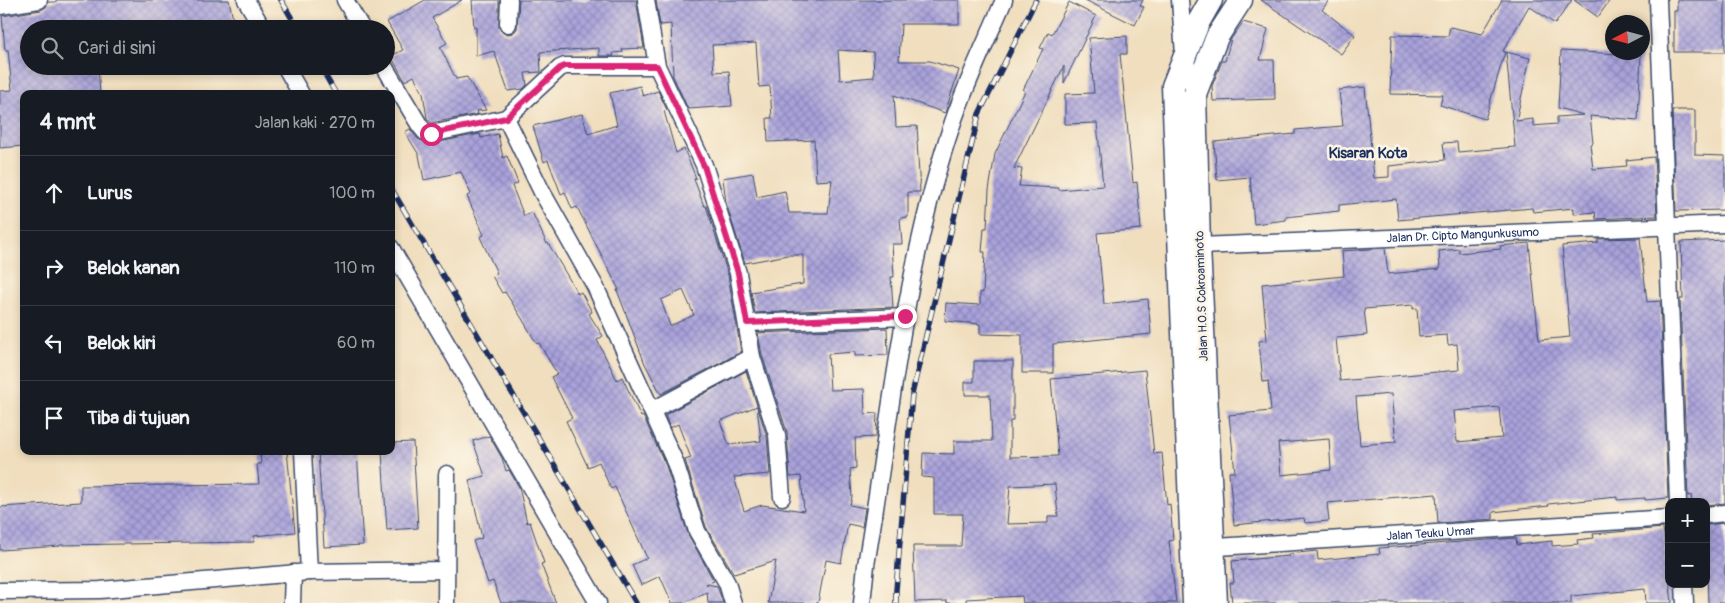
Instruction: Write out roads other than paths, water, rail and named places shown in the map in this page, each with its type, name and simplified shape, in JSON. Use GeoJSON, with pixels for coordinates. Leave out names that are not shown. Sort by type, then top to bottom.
{"type":"FeatureCollection","features":[{"type":"Feature","properties":{"kind":"main road","name":"Jalan H.O.S Cokroaminoto"},"geometry":{"type":"LineString","coordinates":[[1211,0],[1198,23],[1173,86],[1202,548],[1216,603]]}},
{"type":"Feature","properties":{"kind":"main road","name":"Jalan H.O.S Cokroaminoto"},"geometry":{"type":"LineString","coordinates":[[1194,603],[1202,548],[1199,246],[1195,94],[1218,37],[1241,0]]}},
{"type":"Feature","properties":{"kind":"street"},"geometry":{"type":"LineString","coordinates":[[0,6],[39,0]]}},
{"type":"Feature","properties":{"kind":"street"},"geometry":{"type":"LineString","coordinates":[[246,0],[258,20]]}},
{"type":"Feature","properties":{"kind":"street"},"geometry":{"type":"LineString","coordinates":[[345,0],[357,20]]}},
{"type":"Feature","properties":{"kind":"street"},"geometry":{"type":"LineString","coordinates":[[508,24],[509,0]]}},
{"type":"Feature","properties":{"kind":"street"},"geometry":{"type":"LineString","coordinates":[[646,0],[657,66],[704,166],[738,273],[752,357],[777,435],[782,497]]}},
{"type":"Feature","properties":{"kind":"street"},"geometry":{"type":"LineString","coordinates":[[862,603],[866,566],[905,316],[924,222],[953,122],[1004,0]]}},
{"type":"Feature","properties":{"kind":"street"},"geometry":{"type":"LineString","coordinates":[[1180,0],[1184,55],[1195,94]]}},
{"type":"Feature","properties":{"kind":"street"},"geometry":{"type":"LineString","coordinates":[[1658,0],[1678,498]]}},
{"type":"Feature","properties":{"kind":"street"},"geometry":{"type":"LineString","coordinates":[[390,75],[425,132],[431,134],[506,118],[560,68],[565,66],[657,66]]}},
{"type":"Feature","properties":{"kind":"street"},"geometry":{"type":"LineString","coordinates":[[290,75],[299,90]]}},
{"type":"Feature","properties":{"kind":"street"},"geometry":{"type":"LineString","coordinates":[[506,118],[542,192],[595,286],[676,462],[697,531],[727,584],[733,603]]}},
{"type":"Feature","properties":{"kind":"street","name":"Jalan Dr. Cipto Mangunkusumo"},"geometry":{"type":"LineString","coordinates":[[1199,246],[1725,224]]}},
{"type":"Feature","properties":{"kind":"street"},"geometry":{"type":"LineString","coordinates":[[395,255],[598,603]]}},
{"type":"Feature","properties":{"kind":"street"},"geometry":{"type":"LineString","coordinates":[[747,323],[905,316]]}},
{"type":"Feature","properties":{"kind":"street"},"geometry":{"type":"LineString","coordinates":[[652,410],[752,357]]}},
{"type":"Feature","properties":{"kind":"street"},"geometry":{"type":"LineString","coordinates":[[303,455],[309,572]]}},
{"type":"Feature","properties":{"kind":"street"},"geometry":{"type":"LineString","coordinates":[[446,603],[447,474]]}},
{"type":"Feature","properties":{"kind":"street"},"geometry":{"type":"LineString","coordinates":[[1710,515],[1725,513]]}},
{"type":"Feature","properties":{"kind":"street","name":"Jalan Teuku Umar"},"geometry":{"type":"LineString","coordinates":[[1202,548],[1665,518]]}},
{"type":"Feature","properties":{"kind":"street"},"geometry":{"type":"LineString","coordinates":[[0,591],[100,596],[292,573],[446,570]]}},
{"type":"Feature","properties":{"kind":"street"},"geometry":{"type":"LineString","coordinates":[[292,573],[292,603]]}},
{"type":"Feature","properties":{"kind":"street"},"geometry":{"type":"LineString","coordinates":[[1684,588],[1685,603]]}},
{"type":"Feature","properties":{"kind":"railway"},"geometry":{"type":"LineString","coordinates":[[281,0],[293,20]]}},
{"type":"Feature","properties":{"kind":"railway"},"geometry":{"type":"LineString","coordinates":[[896,603],[912,394],[979,114],[1036,0]]}},
{"type":"Feature","properties":{"kind":"railway"},"geometry":{"type":"LineString","coordinates":[[325,75],[334,90]]}},
{"type":"Feature","properties":{"kind":"railway"},"geometry":{"type":"LineString","coordinates":[[395,195],[636,603]]}},
{"type":"Feature","properties":{"kind":"district","name":"Kisaran Kota"},"geometry":{"type":"Point","coordinates":[1368,153]}}]}
